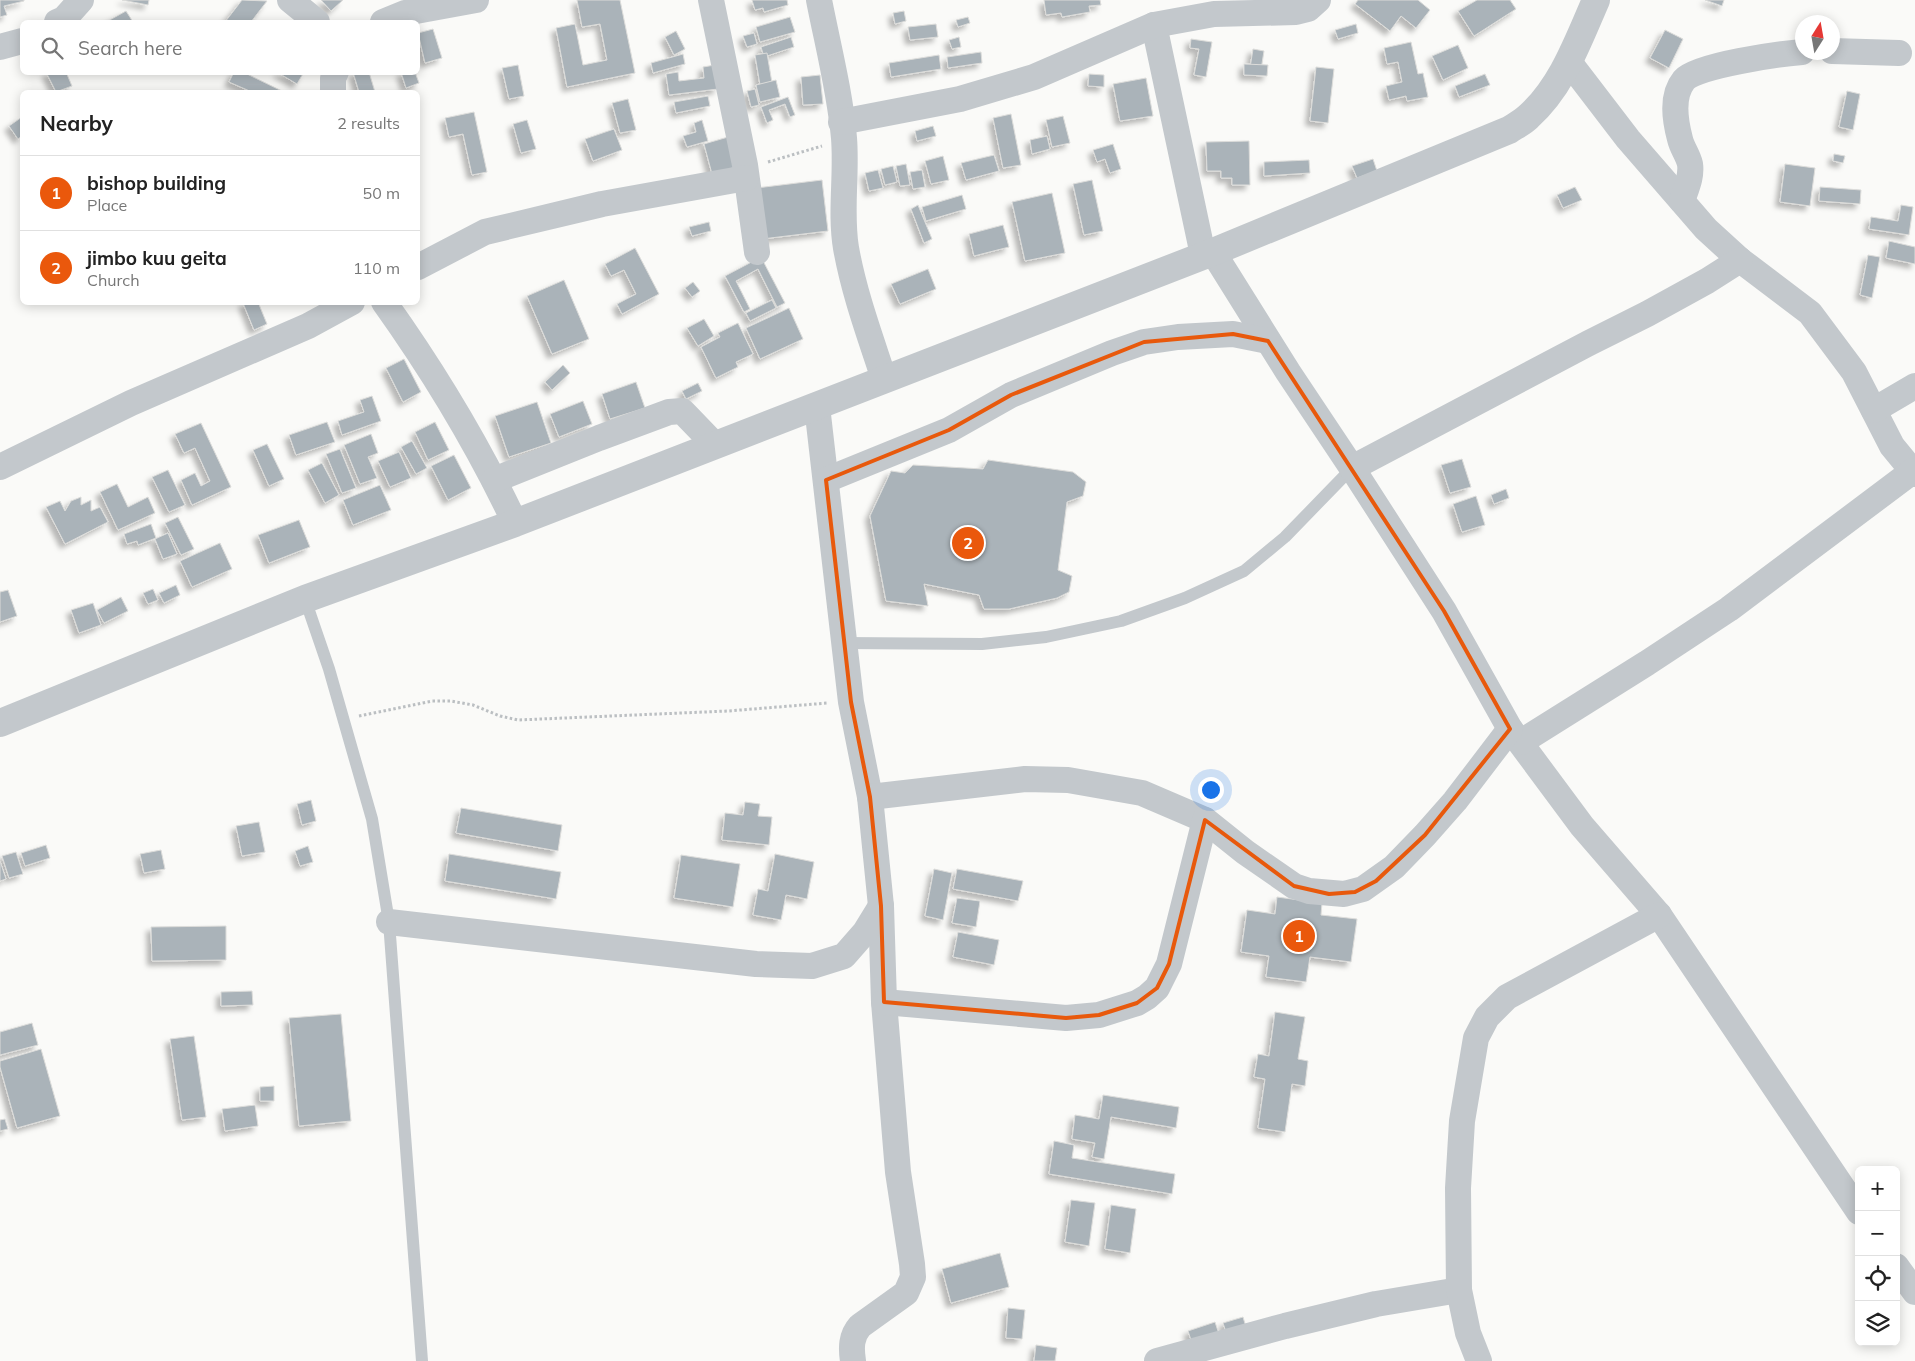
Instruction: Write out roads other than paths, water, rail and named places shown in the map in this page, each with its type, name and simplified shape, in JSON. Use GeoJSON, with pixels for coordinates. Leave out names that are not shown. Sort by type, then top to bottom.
{"type":"FeatureCollection","features":[{"type":"Feature","properties":{"kind":"street"},"geometry":{"type":"LineString","coordinates":[[62,20],[81,0]]}},
{"type":"Feature","properties":{"kind":"street"},"geometry":{"type":"LineString","coordinates":[[290,0],[315,20]]}},
{"type":"Feature","properties":{"kind":"street"},"geometry":{"type":"LineString","coordinates":[[387,20],[405,13],[476,0]]}},
{"type":"Feature","properties":{"kind":"street"},"geometry":{"type":"LineString","coordinates":[[711,0],[746,174],[757,252]]}},
{"type":"Feature","properties":{"kind":"street"},"geometry":{"type":"LineString","coordinates":[[819,0],[843,131],[843,200],[846,246],[854,285],[884,380]]}},
{"type":"Feature","properties":{"kind":"street"},"geometry":{"type":"LineString","coordinates":[[843,131],[1034,77],[1154,25],[1214,14],[1296,12],[1308,8],[1318,0]]}},
{"type":"Feature","properties":{"kind":"street"},"geometry":{"type":"LineString","coordinates":[[0,723],[305,599],[515,523],[714,444],[817,406],[1208,254],[1508,130],[1527,119],[1542,103],[1569,62],[1596,0]]}},
{"type":"Feature","properties":{"kind":"street"},"geometry":{"type":"LineString","coordinates":[[1154,25],[1208,254],[1352,468],[1444,611],[1516,735],[1582,826],[1659,915],[1858,1211]]}},
{"type":"Feature","properties":{"kind":"street"},"geometry":{"type":"LineString","coordinates":[[0,47],[20,42]]}},
{"type":"Feature","properties":{"kind":"street"},"geometry":{"type":"LineString","coordinates":[[1840,51],[1899,52]]}},
{"type":"Feature","properties":{"kind":"street"},"geometry":{"type":"LineString","coordinates":[[1682,201],[1689,183],[1690,164],[1680,140],[1675,101],[1685,78],[1694,73],[1717,66],[1795,53]]}},
{"type":"Feature","properties":{"kind":"street"},"geometry":{"type":"LineString","coordinates":[[870,797],[1025,779],[1068,780],[1142,793],[1205,820],[1294,886],[1309,891],[1329,894],[1355,892],[1382,876],[1425,835],[1516,735],[1647,663],[1729,609],[1914,473],[1892,446],[1854,372],[1810,313],[1740,260],[1706,229],[1628,139],[1569,62]]}},
{"type":"Feature","properties":{"kind":"street"},"geometry":{"type":"LineString","coordinates":[[333,90],[334,75]]}},
{"type":"Feature","properties":{"kind":"street"},"geometry":{"type":"LineString","coordinates":[[420,265],[470,239],[493,230],[602,204],[746,174]]}},
{"type":"Feature","properties":{"kind":"street"},"geometry":{"type":"LineString","coordinates":[[1352,468],[1647,314],[1707,281],[1740,260]]}},
{"type":"Feature","properties":{"kind":"street"},"geometry":{"type":"LineString","coordinates":[[0,466],[131,403],[308,326],[346,305]]}},
{"type":"Feature","properties":{"kind":"street"},"geometry":{"type":"LineString","coordinates":[[386,305],[439,384],[494,480],[515,523]]}},
{"type":"Feature","properties":{"kind":"street"},"geometry":{"type":"LineString","coordinates":[[826,480],[949,430],[1011,395],[1112,353],[1144,342],[1178,337],[1233,334],[1268,341]]}},
{"type":"Feature","properties":{"kind":"street"},"geometry":{"type":"LineString","coordinates":[[1874,410],[1915,386]]}},
{"type":"Feature","properties":{"kind":"street"},"geometry":{"type":"LineString","coordinates":[[817,406],[851,702],[870,797],[881,906],[884,1002],[898,1172],[913,1277],[906,1293],[854,1332],[852,1341],[853,1361]]}},
{"type":"Feature","properties":{"kind":"street"},"geometry":{"type":"LineString","coordinates":[[494,480],[669,412],[682,412],[686,414],[714,444]]}},
{"type":"Feature","properties":{"kind":"street"},"geometry":{"type":"LineString","coordinates":[[884,1002],[1066,1018],[1099,1015],[1137,1003],[1148,997],[1157,988],[1169,964],[1205,820]]}},
{"type":"Feature","properties":{"kind":"street"},"geometry":{"type":"LineString","coordinates":[[389,922],[756,964],[812,966],[844,956],[865,932],[881,906]]}},
{"type":"Feature","properties":{"kind":"street"},"geometry":{"type":"LineString","coordinates":[[1479,1361],[1468,1333],[1459,1290],[1458,1188],[1462,1121],[1476,1038],[1487,1017],[1507,998],[1659,915]]}},
{"type":"Feature","properties":{"kind":"street"},"geometry":{"type":"LineString","coordinates":[[1900,1271],[1915,1292]]}},
{"type":"Feature","properties":{"kind":"street"},"geometry":{"type":"LineString","coordinates":[[1157,1361],[1285,1326],[1376,1304],[1459,1290]]}},
{"type":"Feature","properties":{"kind":"lane"},"geometry":{"type":"LineString","coordinates":[[844,642],[982,644],[1046,638],[1121,621],[1185,598],[1244,571],[1284,537],[1352,468]]}},
{"type":"Feature","properties":{"kind":"lane"},"geometry":{"type":"LineString","coordinates":[[305,599],[329,669],[372,819],[389,922],[422,1361]]}},
{"type":"Feature","properties":{"kind":"place","name":"jimbo kuu geita"},"geometry":{"type":"Point","coordinates":[968,543]}},
{"type":"Feature","properties":{"kind":"place","name":"bishop building"},"geometry":{"type":"Point","coordinates":[1299,936]}}]}
